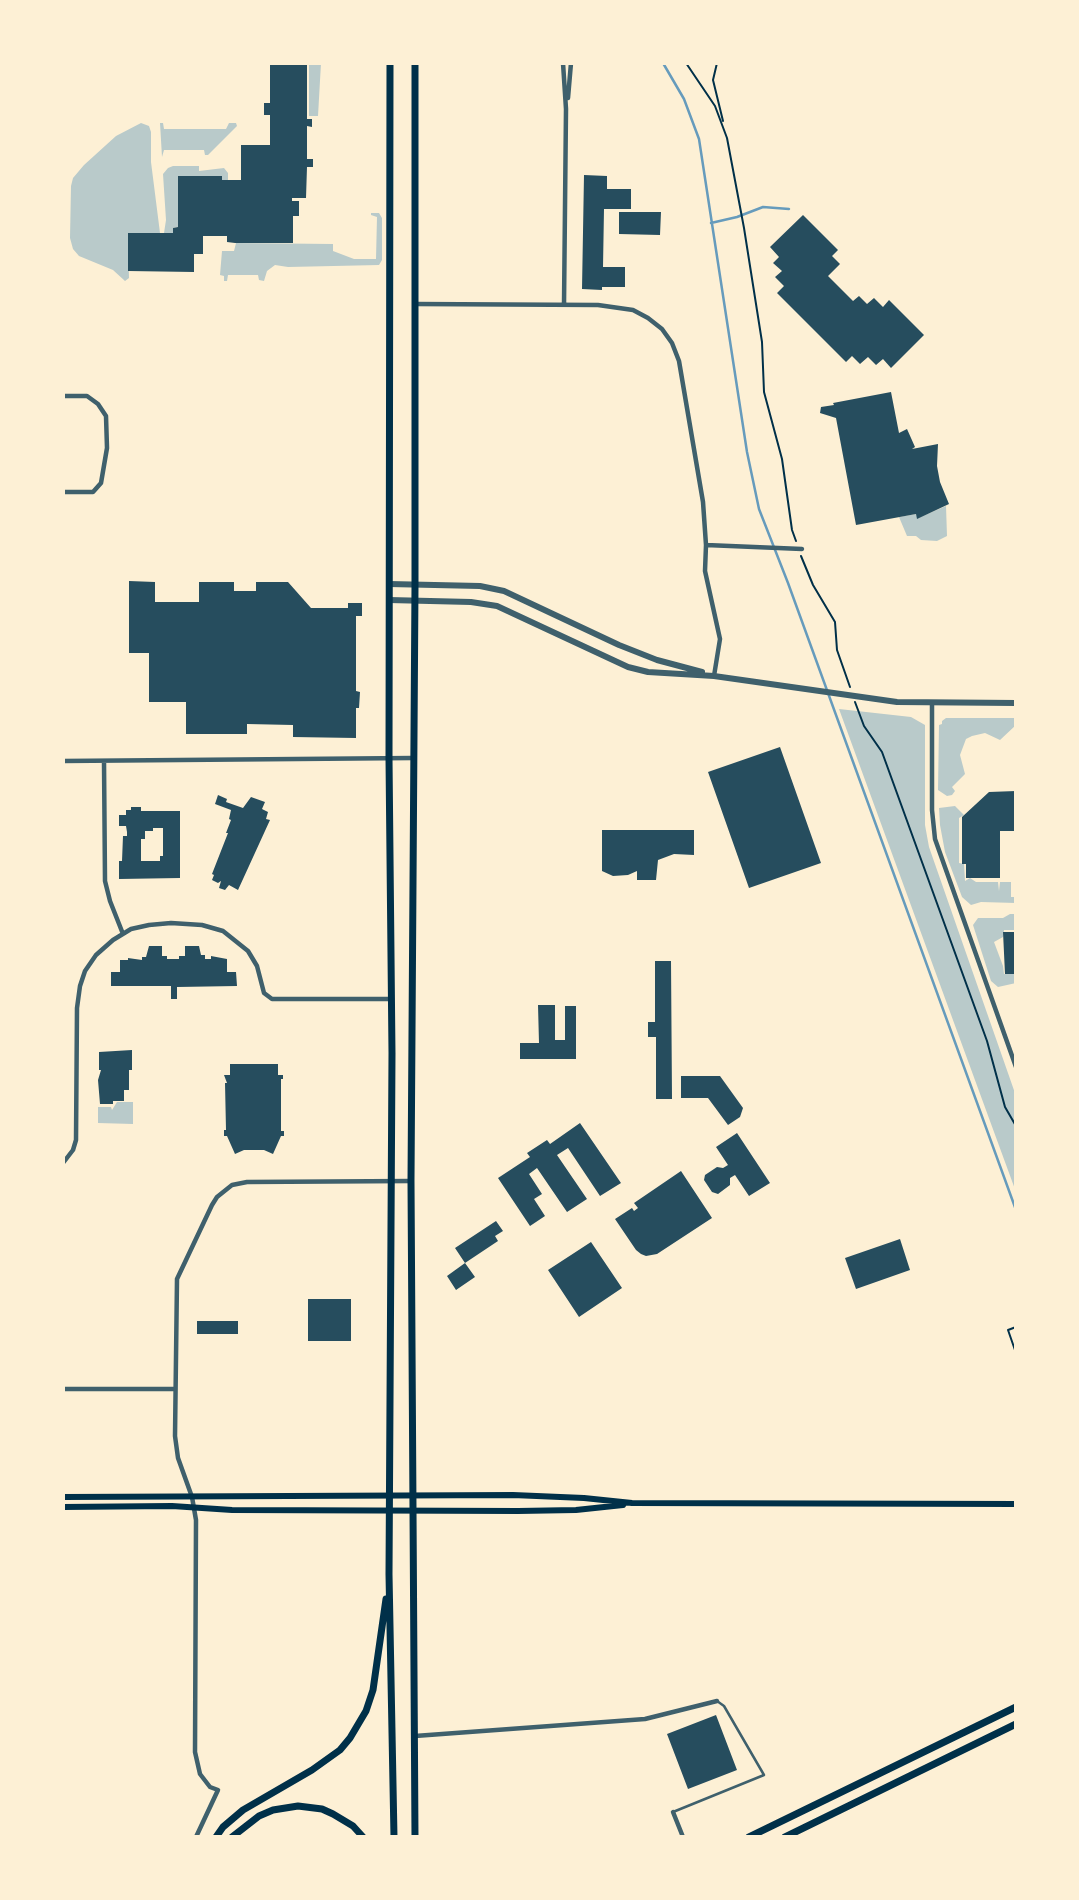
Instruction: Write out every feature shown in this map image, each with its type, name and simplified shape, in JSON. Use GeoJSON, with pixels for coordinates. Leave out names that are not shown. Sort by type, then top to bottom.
{"type":"FeatureCollection","features":[{"type":"Feature","properties":{"kind":"main road"},"geometry":{"type":"LineString","coordinates":[[390,63],[390,1574],[394,1837]]}},
{"type":"Feature","properties":{"kind":"main road"},"geometry":{"type":"LineString","coordinates":[[415,63],[411,1181],[417,1837]]}},
{"type":"Feature","properties":{"kind":"main road"},"geometry":{"type":"LineString","coordinates":[[63,1497],[414,1495],[548,1496],[632,1503],[1016,1504]]}},
{"type":"Feature","properties":{"kind":"main road"},"geometry":{"type":"LineString","coordinates":[[63,1507],[576,1510],[632,1503]]}},
{"type":"Feature","properties":{"kind":"main road"},"geometry":{"type":"LineString","coordinates":[[216,1837],[222,1828],[243,1810],[329,1759],[345,1744],[359,1724],[375,1683],[390,1574]]}},
{"type":"Feature","properties":{"kind":"main road"},"geometry":{"type":"LineString","coordinates":[[749,1837],[1016,1707]]}},
{"type":"Feature","properties":{"kind":"main road"},"geometry":{"type":"LineString","coordinates":[[785,1837],[1016,1724]]}},
{"type":"Feature","properties":{"kind":"main road"},"geometry":{"type":"LineString","coordinates":[[232,1837],[259,1816],[273,1810],[298,1806],[321,1809],[332,1814],[353,1826],[363,1837]]}},
{"type":"Feature","properties":{"kind":"street"},"geometry":{"type":"LineString","coordinates":[[563,63],[566,109],[564,305]]}},
{"type":"Feature","properties":{"kind":"street"},"geometry":{"type":"LineString","coordinates":[[566,109],[571,63]]}},
{"type":"Feature","properties":{"kind":"street"},"geometry":{"type":"LineString","coordinates":[[414,304],[619,306],[633,310],[662,329],[672,343],[679,361],[703,502],[705,571],[720,639],[714,676]]}},
{"type":"Feature","properties":{"kind":"street"},"geometry":{"type":"LineString","coordinates":[[63,396],[87,396],[98,404],[106,416],[107,459],[101,483],[93,492],[63,492]]}},
{"type":"Feature","properties":{"kind":"street"},"geometry":{"type":"LineString","coordinates":[[706,544],[801,551]]}},
{"type":"Feature","properties":{"kind":"street"},"geometry":{"type":"LineString","coordinates":[[389,584],[480,586],[504,591],[626,648],[714,676]]}},
{"type":"Feature","properties":{"kind":"street"},"geometry":{"type":"LineString","coordinates":[[390,600],[471,602],[497,606],[628,667],[648,672],[714,676],[866,699],[932,703],[1016,703]]}},
{"type":"Feature","properties":{"kind":"street"},"geometry":{"type":"LineString","coordinates":[[932,703],[932,810],[935,839],[1016,1067]]}},
{"type":"Feature","properties":{"kind":"street"},"geometry":{"type":"LineString","coordinates":[[63,761],[413,758]]}},
{"type":"Feature","properties":{"kind":"street"},"geometry":{"type":"LineString","coordinates":[[104,761],[105,881],[123,934]]}},
{"type":"Feature","properties":{"kind":"street"},"geometry":{"type":"LineString","coordinates":[[64,1162],[73,1150],[76,1140],[80,986],[85,971],[96,955],[131,929],[159,923],[192,924],[218,929],[232,936],[248,951],[257,966],[264,993],[272,999],[392,999]]}},
{"type":"Feature","properties":{"kind":"street"},"geometry":{"type":"LineString","coordinates":[[196,1837],[218,1790],[204,1781],[197,1768],[195,1752],[194,1508],[176,1449],[177,1279],[212,1205],[226,1189],[247,1182],[411,1181]]}},
{"type":"Feature","properties":{"kind":"street"},"geometry":{"type":"LineString","coordinates":[[63,1389],[175,1390]]}},
{"type":"Feature","properties":{"kind":"street"},"geometry":{"type":"LineString","coordinates":[[415,1735],[645,1719],[717,1701]]}},
{"type":"Feature","properties":{"kind":"street"},"geometry":{"type":"LineString","coordinates":[[673,1812],[683,1837]]}},
{"type":"Feature","properties":{"kind":"lane"},"geometry":{"type":"LineString","coordinates":[[673,1812],[764,1775],[724,1706],[717,1701]]}},
{"type":"Feature","properties":{"kind":"path"},"geometry":{"type":"LineString","coordinates":[[686,63],[723,122]]}},
{"type":"Feature","properties":{"kind":"path"},"geometry":{"type":"LineString","coordinates":[[718,63],[713,80],[723,117],[744,228],[762,342],[764,392],[782,459],[796,542]]}},
{"type":"Feature","properties":{"kind":"path"},"geometry":{"type":"LineString","coordinates":[[801,551],[813,586],[835,622],[837,650],[861,718],[882,752],[987,1041],[1005,1107],[1016,1126]]}},
{"type":"Feature","properties":{"kind":"path"},"geometry":{"type":"LineString","coordinates":[[1016,1327],[1008,1330],[1016,1353]]}},
{"type":"Feature","properties":{"kind":"shaded area"},"geometry":{"type":"Polygon","coordinates":[[[309,63],[321,63],[318,116],[309,116],[309,63]]]}},
{"type":"Feature","properties":{"kind":"shaded area"},"geometry":{"type":"Polygon","coordinates":[[[141,123],[149,126],[151,132],[151,162],[160,233],[128,234],[129,278],[125,281],[113,270],[79,256],[73,249],[70,238],[71,186],[73,178],[84,165],[116,136],[141,123]]]}},
{"type":"Feature","properties":{"kind":"shaded area"},"geometry":{"type":"Polygon","coordinates":[[[160,123],[163,123],[164,129],[226,129],[229,123],[236,123],[237,126],[208,155],[205,155],[204,150],[164,150],[162,157],[160,123]]]}},
{"type":"Feature","properties":{"kind":"shaded area"},"geometry":{"type":"Polygon","coordinates":[[[173,166],[199,166],[199,171],[224,168],[228,173],[228,180],[222,180],[221,176],[178,176],[178,227],[173,228],[173,233],[164,233],[166,220],[163,174],[173,166]]]}},
{"type":"Feature","properties":{"kind":"shaded area"},"geometry":{"type":"Polygon","coordinates":[[[371,213],[379,213],[382,218],[382,260],[379,265],[275,265],[267,271],[264,281],[259,280],[258,275],[228,275],[227,281],[224,281],[224,276],[220,275],[222,251],[234,251],[236,243],[333,244],[333,251],[354,259],[376,259],[377,217],[371,213]]]}},
{"type":"Feature","properties":{"kind":"shaded area"},"geometry":{"type":"Polygon","coordinates":[[[946,506],[947,536],[937,541],[907,536],[899,517],[916,514],[918,518],[946,506]]]}},
{"type":"Feature","properties":{"kind":"shaded area"},"geometry":{"type":"Polygon","coordinates":[[[839,709],[911,717],[925,725],[925,825],[929,847],[1016,1096],[1016,1192],[839,709]]]}},
{"type":"Feature","properties":{"kind":"shaded area"},"geometry":{"type":"Polygon","coordinates":[[[946,718],[1016,718],[1016,725],[1000,740],[985,733],[966,739],[960,755],[965,774],[952,787],[955,791],[952,795],[947,796],[938,790],[939,725],[946,718]]]}},
{"type":"Feature","properties":{"kind":"shaded area"},"geometry":{"type":"Polygon","coordinates":[[[955,806],[964,815],[959,818],[959,863],[964,864],[965,881],[970,878],[976,882],[998,882],[999,891],[1000,882],[1011,882],[1011,897],[1016,897],[1016,903],[981,902],[971,905],[962,897],[945,852],[940,825],[939,808],[955,806]]]}},
{"type":"Feature","properties":{"kind":"shaded area"},"geometry":{"type":"Polygon","coordinates":[[[1016,914],[1016,930],[1004,930],[1003,937],[994,942],[1004,974],[1016,974],[1016,983],[998,987],[991,981],[973,925],[978,918],[1003,918],[1016,914]]]}},
{"type":"Feature","properties":{"kind":"shaded area"},"geometry":{"type":"Polygon","coordinates":[[[117,1102],[133,1102],[133,1124],[98,1123],[98,1107],[111,1107],[112,1110],[117,1102]]]}},
{"type":"Feature","properties":{"kind":"building"},"geometry":{"type":"Polygon","coordinates":[[[270,63],[307,63],[307,119],[312,119],[312,127],[307,126],[307,159],[313,159],[313,167],[307,167],[306,198],[292,198],[292,201],[299,201],[299,216],[293,216],[293,243],[235,243],[227,242],[227,236],[203,236],[203,254],[194,254],[194,272],[128,271],[128,233],[173,233],[173,228],[178,227],[178,176],[222,176],[222,180],[241,180],[241,145],[270,145],[270,115],[264,115],[264,103],[270,103],[270,63]]]}},
{"type":"Feature","properties":{"kind":"building"},"geometry":{"type":"Polygon","coordinates":[[[584,175],[607,176],[607,189],[631,189],[631,209],[604,209],[603,267],[625,267],[625,287],[582,289],[584,175]]]}},
{"type":"Feature","properties":{"kind":"building"},"geometry":{"type":"Polygon","coordinates":[[[619,212],[661,212],[660,235],[619,234],[619,212]]]}},
{"type":"Feature","properties":{"kind":"building"},"geometry":{"type":"Polygon","coordinates":[[[803,215],[838,250],[832,256],[840,264],[828,276],[853,301],[859,296],[867,304],[874,298],[883,307],[889,300],[924,335],[891,368],[883,359],[876,365],[868,357],[860,364],[852,356],[846,362],[777,293],[784,286],[775,277],[782,271],[773,263],[779,257],[770,247],[803,215]]]}},
{"type":"Feature","properties":{"kind":"building"},"geometry":{"type":"Polygon","coordinates":[[[891,392],[899,433],[907,429],[915,447],[912,449],[938,444],[937,466],[949,504],[917,519],[916,514],[856,525],[836,418],[820,413],[821,407],[891,392]]]}},
{"type":"Feature","properties":{"kind":"building"},"geometry":{"type":"Polygon","coordinates":[[[129,581],[155,582],[155,602],[199,602],[199,582],[234,582],[234,591],[256,591],[256,582],[288,582],[311,608],[348,608],[348,603],[362,603],[362,616],[356,616],[356,691],[360,692],[359,708],[356,708],[356,738],[293,737],[293,725],[247,724],[247,734],[186,734],[186,702],[149,702],[149,653],[129,653],[129,581]]]}},
{"type":"Feature","properties":{"kind":"building"},"geometry":{"type":"Polygon","coordinates":[[[780,747],[821,863],[749,888],[708,772],[780,747]]]}},
{"type":"Feature","properties":{"kind":"building"},"geometry":{"type":"Polygon","coordinates":[[[1016,791],[1016,831],[1000,831],[1000,878],[966,878],[966,864],[962,864],[962,817],[989,792],[1016,791]]]}},
{"type":"Feature","properties":{"kind":"building"},"geometry":{"type":"Polygon","coordinates":[[[218,795],[227,799],[226,802],[243,808],[251,797],[265,802],[262,809],[268,812],[266,819],[270,820],[238,890],[229,885],[225,890],[219,888],[221,881],[218,883],[212,880],[231,820],[231,810],[215,804],[218,795]]]}},
{"type":"Feature","properties":{"kind":"building"},"geometry":{"type":"Polygon","coordinates":[[[131,807],[141,807],[141,811],[180,811],[180,878],[119,879],[123,836],[127,836],[127,832],[126,826],[119,826],[119,815],[126,815],[126,810],[131,810],[131,807]],[[163,828],[145,831],[145,839],[141,839],[141,861],[160,861],[160,856],[163,856],[163,828]]]}},
{"type":"Feature","properties":{"kind":"building"},"geometry":{"type":"Polygon","coordinates":[[[602,830],[694,830],[694,855],[674,854],[658,860],[656,880],[637,880],[637,871],[613,876],[602,871],[602,830]]]}},
{"type":"Feature","properties":{"kind":"building"},"geometry":{"type":"Polygon","coordinates":[[[1003,932],[1016,932],[1016,974],[1005,974],[1003,932]]]}},
{"type":"Feature","properties":{"kind":"building"},"geometry":{"type":"Polygon","coordinates":[[[149,946],[162,946],[162,956],[179,959],[179,956],[185,956],[185,946],[199,946],[205,959],[211,959],[211,956],[227,959],[227,972],[236,972],[237,986],[177,987],[177,999],[171,999],[171,986],[111,986],[111,972],[120,972],[120,960],[142,960],[142,957],[146,957],[149,946]]]}},
{"type":"Feature","properties":{"kind":"building"},"geometry":{"type":"Polygon","coordinates":[[[655,961],[671,961],[672,1099],[656,1099],[656,1037],[648,1037],[648,1022],[655,1022],[655,961]]]}},
{"type":"Feature","properties":{"kind":"building"},"geometry":{"type":"Polygon","coordinates":[[[538,1005],[555,1005],[555,1040],[565,1040],[565,1006],[576,1006],[576,1059],[520,1059],[520,1043],[539,1043],[538,1005]]]}},
{"type":"Feature","properties":{"kind":"building"},"geometry":{"type":"Polygon","coordinates":[[[132,1050],[129,1090],[124,1090],[124,1101],[100,1104],[99,1052],[132,1050]]]}},
{"type":"Feature","properties":{"kind":"building"},"geometry":{"type":"Polygon","coordinates":[[[230,1064],[278,1064],[278,1075],[283,1075],[281,1131],[284,1131],[284,1136],[281,1136],[273,1154],[264,1150],[244,1150],[235,1154],[227,1136],[224,1136],[227,1083],[224,1075],[230,1075],[230,1064]]]}},
{"type":"Feature","properties":{"kind":"building"},"geometry":{"type":"Polygon","coordinates":[[[681,1076],[720,1076],[743,1108],[740,1117],[728,1125],[708,1098],[681,1098],[681,1076]]]}},
{"type":"Feature","properties":{"kind":"building"},"geometry":{"type":"Polygon","coordinates":[[[580,1123],[621,1183],[600,1196],[568,1148],[557,1155],[587,1199],[567,1212],[537,1168],[529,1174],[542,1194],[534,1199],[545,1216],[530,1226],[498,1178],[530,1157],[527,1153],[547,1140],[550,1144],[580,1123]]]}},
{"type":"Feature","properties":{"kind":"building"},"geometry":{"type":"Polygon","coordinates":[[[737,1133],[770,1183],[749,1196],[735,1175],[730,1178],[730,1185],[718,1194],[712,1192],[704,1180],[705,1175],[717,1167],[728,1165],[716,1147],[737,1133]]]}},
{"type":"Feature","properties":{"kind":"building"},"geometry":{"type":"Polygon","coordinates":[[[681,1171],[712,1218],[657,1254],[641,1254],[615,1219],[632,1208],[634,1211],[638,1208],[634,1203],[681,1171]]]}},
{"type":"Feature","properties":{"kind":"building"},"geometry":{"type":"Polygon","coordinates":[[[496,1221],[503,1231],[495,1236],[498,1241],[465,1263],[455,1248],[496,1221]]]}},
{"type":"Feature","properties":{"kind":"building"},"geometry":{"type":"Polygon","coordinates":[[[900,1239],[910,1270],[856,1289],[845,1258],[900,1239]]]}},
{"type":"Feature","properties":{"kind":"building"},"geometry":{"type":"Polygon","coordinates":[[[591,1242],[622,1288],[579,1317],[548,1270],[591,1242]]]}},
{"type":"Feature","properties":{"kind":"building"},"geometry":{"type":"Polygon","coordinates":[[[465,1263],[475,1277],[456,1290],[447,1276],[465,1263]]]}},
{"type":"Feature","properties":{"kind":"building"},"geometry":{"type":"Polygon","coordinates":[[[308,1299],[351,1299],[351,1341],[308,1341],[308,1299]]]}},
{"type":"Feature","properties":{"kind":"building"},"geometry":{"type":"Polygon","coordinates":[[[197,1321],[238,1321],[238,1334],[197,1334],[197,1321]]]}},
{"type":"Feature","properties":{"kind":"building"},"geometry":{"type":"Polygon","coordinates":[[[716,1715],[737,1770],[688,1789],[667,1734],[716,1715]]]}},
{"type":"Feature","properties":{"kind":"waterway"},"geometry":{"type":"LineString","coordinates":[[663,63],[684,99],[699,139],[747,452],[759,509],[1016,1210]]}},
{"type":"Feature","properties":{"kind":"waterway"},"geometry":{"type":"LineString","coordinates":[[711,223],[763,207],[789,209]]}}]}
